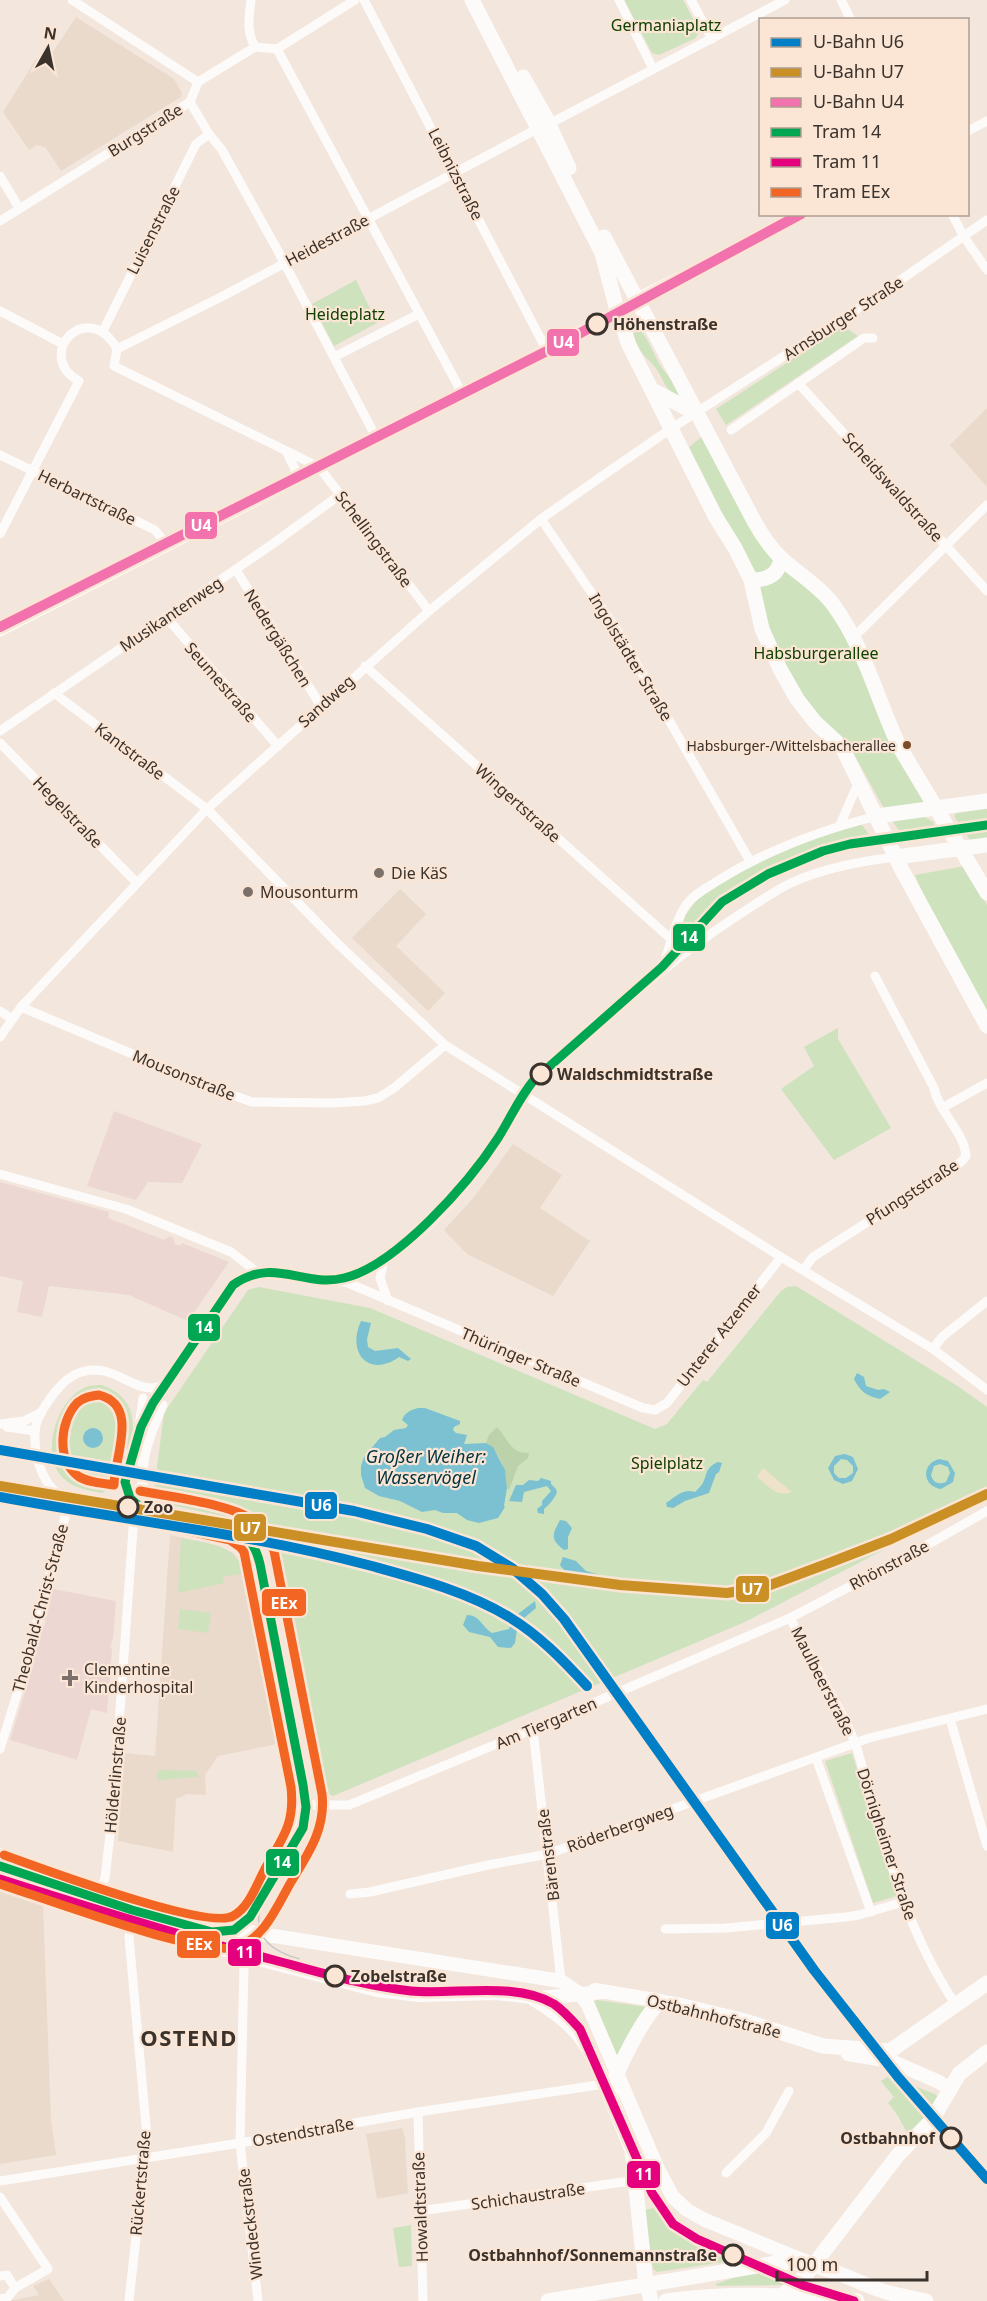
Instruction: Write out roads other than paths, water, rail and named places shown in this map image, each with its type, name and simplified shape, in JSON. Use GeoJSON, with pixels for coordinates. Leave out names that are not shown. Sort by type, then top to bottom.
{"type":"FeatureCollection","features":[{"type":"Feature","properties":{"kind":"main road"},"geometry":{"type":"LineString","coordinates":[[472,0],[656,337],[689,405],[758,528],[781,558],[824,595],[852,635],[875,681],[888,723],[916,777],[987,893]]}},
{"type":"Feature","properties":{"kind":"main road"},"geometry":{"type":"LineString","coordinates":[[482,0],[602,253],[629,345],[715,516],[751,580],[762,629],[780,669],[797,699],[814,722],[842,747],[860,779],[896,857],[987,1026]]}},
{"type":"Feature","properties":{"kind":"main road"},"geometry":{"type":"LineString","coordinates":[[617,310],[656,337]]}},
{"type":"Feature","properties":{"kind":"main road"},"geometry":{"type":"LineString","coordinates":[[652,390],[689,405]]}},
{"type":"Feature","properties":{"kind":"main road"},"geometry":{"type":"LineString","coordinates":[[672,428],[682,418],[689,405]]}},
{"type":"Feature","properties":{"kind":"main road"},"geometry":{"type":"LineString","coordinates":[[751,580],[770,578],[780,567],[781,558]]}},
{"type":"Feature","properties":{"kind":"main road"},"geometry":{"type":"LineString","coordinates":[[877,816],[987,801]]}},
{"type":"Feature","properties":{"kind":"main road"},"geometry":{"type":"LineString","coordinates":[[929,853],[946,837],[948,826]]}},
{"type":"Feature","properties":{"kind":"main road"},"geometry":{"type":"LineString","coordinates":[[885,832],[929,853]]}},
{"type":"Feature","properties":{"kind":"main road"},"geometry":{"type":"LineString","coordinates":[[896,857],[987,845]]}},
{"type":"Feature","properties":{"kind":"main road","name":"Ostbahnhofstraße"},"geometry":{"type":"LineString","coordinates":[[0,1855],[100,1891],[235,1931],[561,1981],[602,1992],[661,2001],[753,2023],[829,2048],[893,2050],[987,1983]]}},
{"type":"Feature","properties":{"kind":"main road"},"geometry":{"type":"LineString","coordinates":[[0,1881],[243,1955],[345,1983],[393,1993],[419,1995],[496,1993],[536,1998],[575,2028],[589,2048],[630,2144],[647,2285],[651,2301]]}},
{"type":"Feature","properties":{"kind":"main road"},"geometry":{"type":"LineString","coordinates":[[536,1998],[557,1989],[561,1981],[580,1994],[591,2010],[663,2179],[680,2204],[705,2220],[815,2264],[887,2292],[926,2301]]}},
{"type":"Feature","properties":{"kind":"main road","name":"Ostbahnhofstraße"},"geometry":{"type":"LineString","coordinates":[[536,1998],[602,1992]]}},
{"type":"Feature","properties":{"kind":"main road"},"geometry":{"type":"LineString","coordinates":[[607,2089],[650,2014],[661,2001]]}},
{"type":"Feature","properties":{"kind":"main road"},"geometry":{"type":"LineString","coordinates":[[829,2048],[927,2085],[950,2089]]}},
{"type":"Feature","properties":{"kind":"main road"},"geometry":{"type":"LineString","coordinates":[[783,2295],[798,2283],[815,2264],[886,2169],[935,2117],[962,2072],[987,2052]]}},
{"type":"Feature","properties":{"kind":"main road"},"geometry":{"type":"LineString","coordinates":[[548,2301],[782,2263],[815,2264]]}},
{"type":"Feature","properties":{"kind":"main road"},"geometry":{"type":"LineString","coordinates":[[666,2301],[719,2295],[783,2295],[857,2301]]}},
{"type":"Feature","properties":{"kind":"street"},"geometry":{"type":"LineString","coordinates":[[72,0],[198,82],[255,47],[278,49],[355,0]]}},
{"type":"Feature","properties":{"kind":"street"},"geometry":{"type":"LineString","coordinates":[[251,0],[247,26],[255,47]]}},
{"type":"Feature","properties":{"kind":"street","name":"Leibnizstraße"},"geometry":{"type":"LineString","coordinates":[[364,0],[546,349]]}},
{"type":"Feature","properties":{"kind":"street"},"geometry":{"type":"LineString","coordinates":[[619,0],[653,69]]}},
{"type":"Feature","properties":{"kind":"street"},"geometry":{"type":"LineString","coordinates":[[692,0],[712,39]]}},
{"type":"Feature","properties":{"kind":"street","name":"Heidestraße"},"geometry":{"type":"LineString","coordinates":[[117,349],[456,174],[785,0]]}},
{"type":"Feature","properties":{"kind":"street"},"geometry":{"type":"LineString","coordinates":[[841,0],[850,18]]}},
{"type":"Feature","properties":{"kind":"street"},"geometry":{"type":"LineString","coordinates":[[278,49],[462,393]]}},
{"type":"Feature","properties":{"kind":"street","name":"Burgstraße"},"geometry":{"type":"LineString","coordinates":[[0,221],[190,102],[198,82]]}},
{"type":"Feature","properties":{"kind":"street"},"geometry":{"type":"LineString","coordinates":[[190,102],[209,134],[222,150],[377,439]]}},
{"type":"Feature","properties":{"kind":"street"},"geometry":{"type":"LineString","coordinates":[[969,130],[987,121]]}},
{"type":"Feature","properties":{"kind":"street","name":"Luisenstraße"},"geometry":{"type":"LineString","coordinates":[[103,331],[196,144],[209,134]]}},
{"type":"Feature","properties":{"kind":"street"},"geometry":{"type":"LineString","coordinates":[[0,176],[20,208]]}},
{"type":"Feature","properties":{"kind":"street"},"geometry":{"type":"LineString","coordinates":[[635,298],[800,216]]}},
{"type":"Feature","properties":{"kind":"street"},"geometry":{"type":"LineString","coordinates":[[953,216],[964,237],[987,270]]}},
{"type":"Feature","properties":{"kind":"street","name":"Arnsburger Straße"},"geometry":{"type":"LineString","coordinates":[[689,405],[876,297],[987,220]]}},
{"type":"Feature","properties":{"kind":"street"},"geometry":{"type":"LineString","coordinates":[[0,310],[63,344]]}},
{"type":"Feature","properties":{"kind":"street"},"geometry":{"type":"LineString","coordinates":[[0,632],[377,439],[617,310]]}},
{"type":"Feature","properties":{"kind":"street"},"geometry":{"type":"LineString","coordinates":[[334,357],[419,314]]}},
{"type":"Feature","properties":{"kind":"street"},"geometry":{"type":"LineString","coordinates":[[0,534],[79,381],[65,370],[61,362],[63,344],[70,334],[80,328],[91,327],[103,331],[111,338],[117,349],[114,366],[319,467]]}},
{"type":"Feature","properties":{"kind":"street","name":"Arnsburger Straße"},"geometry":{"type":"LineString","coordinates":[[731,430],[864,338],[873,338]]}},
{"type":"Feature","properties":{"kind":"street","name":"Scheidswaldstraße"},"geometry":{"type":"LineString","coordinates":[[798,382],[987,591]]}},
{"type":"Feature","properties":{"kind":"street","name":"Sandweg"},"geometry":{"type":"LineString","coordinates":[[0,1037],[21,1007],[207,809],[365,666],[541,519],[672,428]]}},
{"type":"Feature","properties":{"kind":"street"},"geometry":{"type":"LineString","coordinates":[[286,451],[295,469],[295,480]]}},
{"type":"Feature","properties":{"kind":"street","name":"Herbartstraße"},"geometry":{"type":"LineString","coordinates":[[0,454],[155,530],[168,546]]}},
{"type":"Feature","properties":{"kind":"street","name":"Schellingstraße"},"geometry":{"type":"LineString","coordinates":[[319,467],[429,611]]}},
{"type":"Feature","properties":{"kind":"street","name":"Musikantenweg"},"geometry":{"type":"LineString","coordinates":[[0,731],[236,570],[340,494]]}},
{"type":"Feature","properties":{"kind":"street"},"geometry":{"type":"LineString","coordinates":[[852,635],[860,631],[987,505]]}},
{"type":"Feature","properties":{"kind":"street","name":"Ingolstädter Straße"},"geometry":{"type":"LineString","coordinates":[[541,519],[617,630],[750,861]]}},
{"type":"Feature","properties":{"kind":"street","name":"Nedergäßchen"},"geometry":{"type":"LineString","coordinates":[[236,570],[321,706]]}},
{"type":"Feature","properties":{"kind":"street","name":"Seumestraße"},"geometry":{"type":"LineString","coordinates":[[166,617],[278,746]]}},
{"type":"Feature","properties":{"kind":"street","name":"Wingertstraße"},"geometry":{"type":"LineString","coordinates":[[365,666],[672,940]]}},
{"type":"Feature","properties":{"kind":"street","name":"Kantstraße"},"geometry":{"type":"LineString","coordinates":[[54,693],[207,809]]}},
{"type":"Feature","properties":{"kind":"street","name":"Hegelstraße"},"geometry":{"type":"LineString","coordinates":[[0,743],[136,882]]}},
{"type":"Feature","properties":{"kind":"street"},"geometry":{"type":"LineString","coordinates":[[840,825],[860,779]]}},
{"type":"Feature","properties":{"kind":"street"},"geometry":{"type":"LineString","coordinates":[[207,809],[339,945],[445,1045],[781,1257],[933,1349],[987,1389]]}},
{"type":"Feature","properties":{"kind":"street"},"geometry":{"type":"LineString","coordinates":[[660,971],[680,915],[691,899],[750,861],[810,835],[877,816]]}},
{"type":"Feature","properties":{"kind":"street"},"geometry":{"type":"LineString","coordinates":[[342,1281],[384,1260],[438,1215],[472,1177],[500,1138],[524,1095],[536,1081],[660,971],[725,923],[794,882],[873,860],[896,857]]}},
{"type":"Feature","properties":{"kind":"street"},"geometry":{"type":"LineString","coordinates":[[672,940],[684,946],[694,946]]}},
{"type":"Feature","properties":{"kind":"street","name":"Pfungststraße"},"geometry":{"type":"LineString","coordinates":[[804,1269],[813,1257],[961,1162],[966,1156],[965,1146],[936,1097],[934,1088],[875,976]]}},
{"type":"Feature","properties":{"kind":"street","name":"Mousonstraße"},"geometry":{"type":"LineString","coordinates":[[21,1007],[218,1090],[252,1102],[333,1103],[378,1098],[394,1089],[445,1045]]}},
{"type":"Feature","properties":{"kind":"street"},"geometry":{"type":"LineString","coordinates":[[0,1011],[12,1018]]}},
{"type":"Feature","properties":{"kind":"street"},"geometry":{"type":"LineString","coordinates":[[942,1108],[987,1083]]}},
{"type":"Feature","properties":{"kind":"street"},"geometry":{"type":"LineString","coordinates":[[0,1174],[126,1209],[231,1252],[257,1272],[243,1278],[232,1288],[169,1379],[158,1387],[149,1388],[109,1371],[87,1370],[63,1382],[44,1410],[35,1431],[35,1443],[42,1473],[53,1490],[69,1502],[236,1540],[252,1554],[262,1571],[305,1793],[293,1828],[238,1911],[219,1926]]}},
{"type":"Feature","properties":{"kind":"street","name":"Unterer Atzemer"},"geometry":{"type":"LineString","coordinates":[[655,1410],[667,1403],[781,1257]]}},
{"type":"Feature","properties":{"kind":"street"},"geometry":{"type":"LineString","coordinates":[[384,1260],[380,1269],[380,1281],[388,1301]]}},
{"type":"Feature","properties":{"kind":"street","name":"Thüringer Straße"},"geometry":{"type":"LineString","coordinates":[[257,1272],[326,1282],[342,1281],[643,1408],[655,1410]]}},
{"type":"Feature","properties":{"kind":"street"},"geometry":{"type":"LineString","coordinates":[[933,1349],[942,1337],[987,1301]]}},
{"type":"Feature","properties":{"kind":"street"},"geometry":{"type":"LineString","coordinates":[[143,1398],[136,1427],[153,1430]]}},
{"type":"Feature","properties":{"kind":"street"},"geometry":{"type":"LineString","coordinates":[[128,1500],[143,1484],[144,1464],[153,1430],[163,1405]]}},
{"type":"Feature","properties":{"kind":"street"},"geometry":{"type":"LineString","coordinates":[[0,1424],[24,1421],[44,1410]]}},
{"type":"Feature","properties":{"kind":"street"},"geometry":{"type":"LineString","coordinates":[[0,1424],[35,1431]]}},
{"type":"Feature","properties":{"kind":"street"},"geometry":{"type":"LineString","coordinates":[[129,1454],[144,1464]]}},
{"type":"Feature","properties":{"kind":"street","name":"Theobald-Christ-Straße"},"geometry":{"type":"LineString","coordinates":[[0,1749],[22,1678],[69,1502]]}},
{"type":"Feature","properties":{"kind":"street","name":"Rhönstraße"},"geometry":{"type":"LineString","coordinates":[[790,1618],[987,1511]]}},
{"type":"Feature","properties":{"kind":"street","name":"Hölderlinstraße"},"geometry":{"type":"LineString","coordinates":[[100,1891],[105,1878],[113,1808],[134,1515]]}},
{"type":"Feature","properties":{"kind":"street","name":"Am Tiergarten"},"geometry":{"type":"LineString","coordinates":[[305,1793],[311,1805],[349,1805],[533,1729],[790,1618]]}},
{"type":"Feature","properties":{"kind":"street","name":"Maulbeerstraße"},"geometry":{"type":"LineString","coordinates":[[790,1618],[856,1745]]}},
{"type":"Feature","properties":{"kind":"street","name":"Röderbergweg"},"geometry":{"type":"LineString","coordinates":[[350,1894],[370,1892],[488,1864],[548,1854],[856,1745],[869,1738],[987,1709]]}},
{"type":"Feature","properties":{"kind":"street"},"geometry":{"type":"LineString","coordinates":[[950,1719],[987,1846]]}},
{"type":"Feature","properties":{"kind":"street","name":"Bärenstraße"},"geometry":{"type":"LineString","coordinates":[[533,1729],[561,1981]]}},
{"type":"Feature","properties":{"kind":"street","name":"Dörnigheimer Straße"},"geometry":{"type":"LineString","coordinates":[[856,1745],[903,1902],[933,1968],[956,2005]]}},
{"type":"Feature","properties":{"kind":"street"},"geometry":{"type":"LineString","coordinates":[[816,1758],[871,1912]]}},
{"type":"Feature","properties":{"kind":"street"},"geometry":{"type":"LineString","coordinates":[[665,1929],[726,1928],[853,1916],[903,1902]]}},
{"type":"Feature","properties":{"kind":"street"},"geometry":{"type":"LineString","coordinates":[[235,1931],[238,1911]]}},
{"type":"Feature","properties":{"kind":"street","name":"Rückertstraße"},"geometry":{"type":"LineString","coordinates":[[129,2301],[147,2138],[129,1937],[131,1921]]}},
{"type":"Feature","properties":{"kind":"street","name":"Windeckstraße"},"geometry":{"type":"LineString","coordinates":[[235,1931],[243,1955],[240,2143],[258,2301]]}},
{"type":"Feature","properties":{"kind":"street","name":"Ostendstraße"},"geometry":{"type":"LineString","coordinates":[[0,2181],[418,2112],[607,2089]]}},
{"type":"Feature","properties":{"kind":"street"},"geometry":{"type":"LineString","coordinates":[[726,2174],[766,2133],[789,2091]]}},
{"type":"Feature","properties":{"kind":"street","name":"Howaldtstraße"},"geometry":{"type":"LineString","coordinates":[[418,2112],[423,2301]]}},
{"type":"Feature","properties":{"kind":"street","name":"Schichaustraße"},"geometry":{"type":"LineString","coordinates":[[420,2211],[623,2182],[636,2183]]}},
{"type":"Feature","properties":{"kind":"street"},"geometry":{"type":"LineString","coordinates":[[0,2197],[48,2269],[15,2288],[8,2297],[0,2299]]}},
{"type":"Feature","properties":{"kind":"street"},"geometry":{"type":"LineString","coordinates":[[0,2276],[7,2275],[15,2288]]}},
{"type":"Feature","properties":{"kind":"water"},"geometry":{"type":"Polygon","coordinates":[[[361,1321],[371,1323],[367,1339],[368,1347],[375,1351],[398,1348],[411,1359],[408,1361],[399,1357],[388,1363],[370,1364],[359,1352],[357,1344],[357,1333],[361,1321]]]}},
{"type":"Feature","properties":{"kind":"water"},"geometry":{"type":"Polygon","coordinates":[[[857,1373],[864,1377],[866,1386],[890,1392],[880,1399],[867,1395],[854,1379],[857,1373]]]}},
{"type":"Feature","properties":{"kind":"water","name":"Großer Weiher: Wasservögel"},"geometry":{"type":"Polygon","coordinates":[[[418,1408],[425,1408],[460,1421],[460,1424],[453,1430],[456,1433],[467,1435],[464,1444],[486,1443],[493,1447],[505,1470],[507,1488],[505,1507],[498,1518],[479,1523],[467,1520],[457,1513],[443,1513],[435,1510],[422,1512],[400,1501],[379,1496],[365,1488],[361,1475],[364,1457],[380,1438],[394,1430],[406,1428],[408,1425],[402,1420],[403,1417],[418,1408]]]}},
{"type":"Feature","properties":{"kind":"water"},"geometry":{"type":"Polygon","coordinates":[[[93,1428],[100,1431],[103,1438],[100,1445],[93,1448],[86,1445],[83,1438],[86,1431],[93,1428]]]}},
{"type":"Feature","properties":{"kind":"water"},"geometry":{"type":"Polygon","coordinates":[[[845,1454],[853,1457],[858,1469],[852,1481],[843,1484],[834,1480],[828,1468],[835,1456],[845,1454]],[[841,1459],[834,1466],[834,1473],[839,1478],[846,1478],[853,1473],[853,1466],[847,1460],[841,1459]]]}},
{"type":"Feature","properties":{"kind":"water"},"geometry":{"type":"Polygon","coordinates":[[[939,1459],[948,1461],[955,1473],[953,1482],[941,1489],[930,1484],[926,1475],[929,1465],[939,1459]],[[940,1464],[934,1466],[931,1475],[935,1482],[946,1482],[950,1473],[948,1467],[940,1464]]]}},
{"type":"Feature","properties":{"kind":"water"},"geometry":{"type":"Polygon","coordinates":[[[718,1462],[722,1463],[709,1493],[685,1501],[673,1508],[667,1507],[666,1503],[680,1493],[695,1492],[703,1483],[709,1468],[718,1462]]]}},
{"type":"Feature","properties":{"kind":"water"},"geometry":{"type":"Polygon","coordinates":[[[541,1478],[551,1481],[557,1492],[544,1509],[544,1514],[538,1513],[537,1509],[551,1491],[547,1486],[524,1492],[522,1502],[509,1501],[516,1485],[523,1485],[529,1480],[538,1481],[541,1478]]]}},
{"type":"Feature","properties":{"kind":"water"},"geometry":{"type":"Polygon","coordinates":[[[560,1520],[566,1521],[572,1528],[568,1537],[568,1549],[564,1550],[554,1540],[555,1529],[560,1520]]]}},
{"type":"Feature","properties":{"kind":"water"},"geometry":{"type":"Polygon","coordinates":[[[563,1557],[576,1561],[586,1571],[603,1576],[595,1585],[581,1581],[566,1572],[560,1565],[563,1557]]]}},
{"type":"Feature","properties":{"kind":"water"},"geometry":{"type":"Polygon","coordinates":[[[535,1601],[536,1608],[518,1623],[515,1643],[511,1648],[498,1647],[490,1637],[469,1632],[463,1625],[467,1615],[478,1619],[492,1633],[509,1629],[514,1617],[535,1601]]]}},
{"type":"Feature","properties":{"kind":"tram line","name":"14"},"geometry":{"type":"LineString","coordinates":[[0,1866],[132,1910],[212,1932],[234,1930],[250,1917],[303,1828],[306,1807],[303,1785],[256,1551],[246,1537],[229,1527],[139,1506],[130,1498],[125,1482],[141,1427],[153,1403],[233,1285],[262,1273],[329,1280],[344,1278],[386,1257],[408,1240],[430,1220],[469,1177],[498,1138],[534,1080],[662,967],[722,902],[768,874],[823,851],[850,844],[987,825]]}},
{"type":"Feature","properties":{"kind":"tram line","name":"EEx"},"geometry":{"type":"LineString","coordinates":[[99,1395],[111,1401],[119,1409],[122,1421],[114,1485],[78,1476],[71,1469],[64,1451],[64,1430],[71,1411],[82,1399],[99,1395]]}},
{"type":"Feature","properties":{"kind":"tram line","name":"EEx"},"geometry":{"type":"LineString","coordinates":[[0,1884],[158,1935],[192,1944],[219,1948],[237,1947],[247,1943],[263,1929],[309,1851],[318,1830],[323,1807],[322,1794],[274,1551],[270,1541],[258,1525],[239,1513],[197,1501],[140,1491]]}},
{"type":"Feature","properties":{"kind":"tram line","name":"EEx"},"geometry":{"type":"LineString","coordinates":[[4,1855],[122,1896],[191,1914],[217,1918],[233,1916],[244,1907],[286,1830],[291,1811],[291,1787],[244,1552],[230,1540],[144,1521],[127,1513]]}},
{"type":"Feature","properties":{"kind":"tram line"},"geometry":{"type":"LineString","coordinates":[[299,1959],[274,1948],[262,1934],[259,1918],[263,1900],[272,1881],[295,1843],[305,1821],[306,1806],[303,1785]]}},
{"type":"Feature","properties":{"kind":"tram line","name":"11"},"geometry":{"type":"LineString","coordinates":[[0,1879],[239,1951],[359,1982],[411,1991],[484,1990],[522,1993],[554,2004],[580,2029],[652,2193],[673,2224],[697,2239],[802,2285],[854,2301]]}},
{"type":"Feature","properties":{"kind":"metro line","name":"U4"},"geometry":{"type":"LineString","coordinates":[[0,627],[547,351],[797,216]]}},
{"type":"Feature","properties":{"kind":"metro line","name":"U6"},"geometry":{"type":"LineString","coordinates":[[0,1450],[354,1511],[427,1529],[476,1546],[512,1568],[542,1594],[564,1619],[814,1970],[898,2077],[987,2179]]}},
{"type":"Feature","properties":{"kind":"metro line","name":"U7"},"geometry":{"type":"LineString","coordinates":[[0,1486],[478,1566],[620,1585],[727,1593],[765,1587],[829,1563],[891,1539],[987,1494]]}},
{"type":"Feature","properties":{"kind":"metro line","name":"U6"},"geometry":{"type":"LineString","coordinates":[[0,1497],[277,1544],[368,1565],[440,1586],[493,1608],[520,1624],[550,1648],[587,1686]]}},
{"type":"Feature","properties":{"kind":"place","name":"Höhenstraße"},"geometry":{"type":"Point","coordinates":[597,324]}},
{"type":"Feature","properties":{"kind":"place","name":"Habsburger-/Wittelsbacherallee"},"geometry":{"type":"Point","coordinates":[907,745]}},
{"type":"Feature","properties":{"kind":"place","name":"Die KäS"},"geometry":{"type":"Point","coordinates":[379,873]}},
{"type":"Feature","properties":{"kind":"place","name":"Mousonturm"},"geometry":{"type":"Point","coordinates":[248,892]}},
{"type":"Feature","properties":{"kind":"place","name":"Waldschmidtstraße"},"geometry":{"type":"Point","coordinates":[541,1074]}},
{"type":"Feature","properties":{"kind":"place","name":"Zoo"},"geometry":{"type":"Point","coordinates":[128,1507]}},
{"type":"Feature","properties":{"kind":"place","name":"Clementine Kinderhospital"},"geometry":{"type":"Point","coordinates":[70,1678]}},
{"type":"Feature","properties":{"kind":"place","name":"Zobelstraße"},"geometry":{"type":"Point","coordinates":[335,1976]}},
{"type":"Feature","properties":{"kind":"place","name":"Ostbahnhof"},"geometry":{"type":"Point","coordinates":[951,2138]}},
{"type":"Feature","properties":{"kind":"place","name":"Ostbahnhof/Sonnemannstraße"},"geometry":{"type":"Point","coordinates":[733,2255]}},
{"type":"Feature","properties":{"kind":"district","name":"OSTEND"},"geometry":{"type":"Point","coordinates":[189,2037]}},
{"type":"Feature","properties":{"kind":"park label","name":"Germaniaplatz"},"geometry":{"type":"Point","coordinates":[666,25]}},
{"type":"Feature","properties":{"kind":"park label","name":"Heideplatz"},"geometry":{"type":"Point","coordinates":[345,314]}},
{"type":"Feature","properties":{"kind":"park label","name":"Habsburgerallee"},"geometry":{"type":"Point","coordinates":[816,653]}},
{"type":"Feature","properties":{"kind":"park label","name":"Spielplatz"},"geometry":{"type":"Point","coordinates":[667,1463]}}]}
